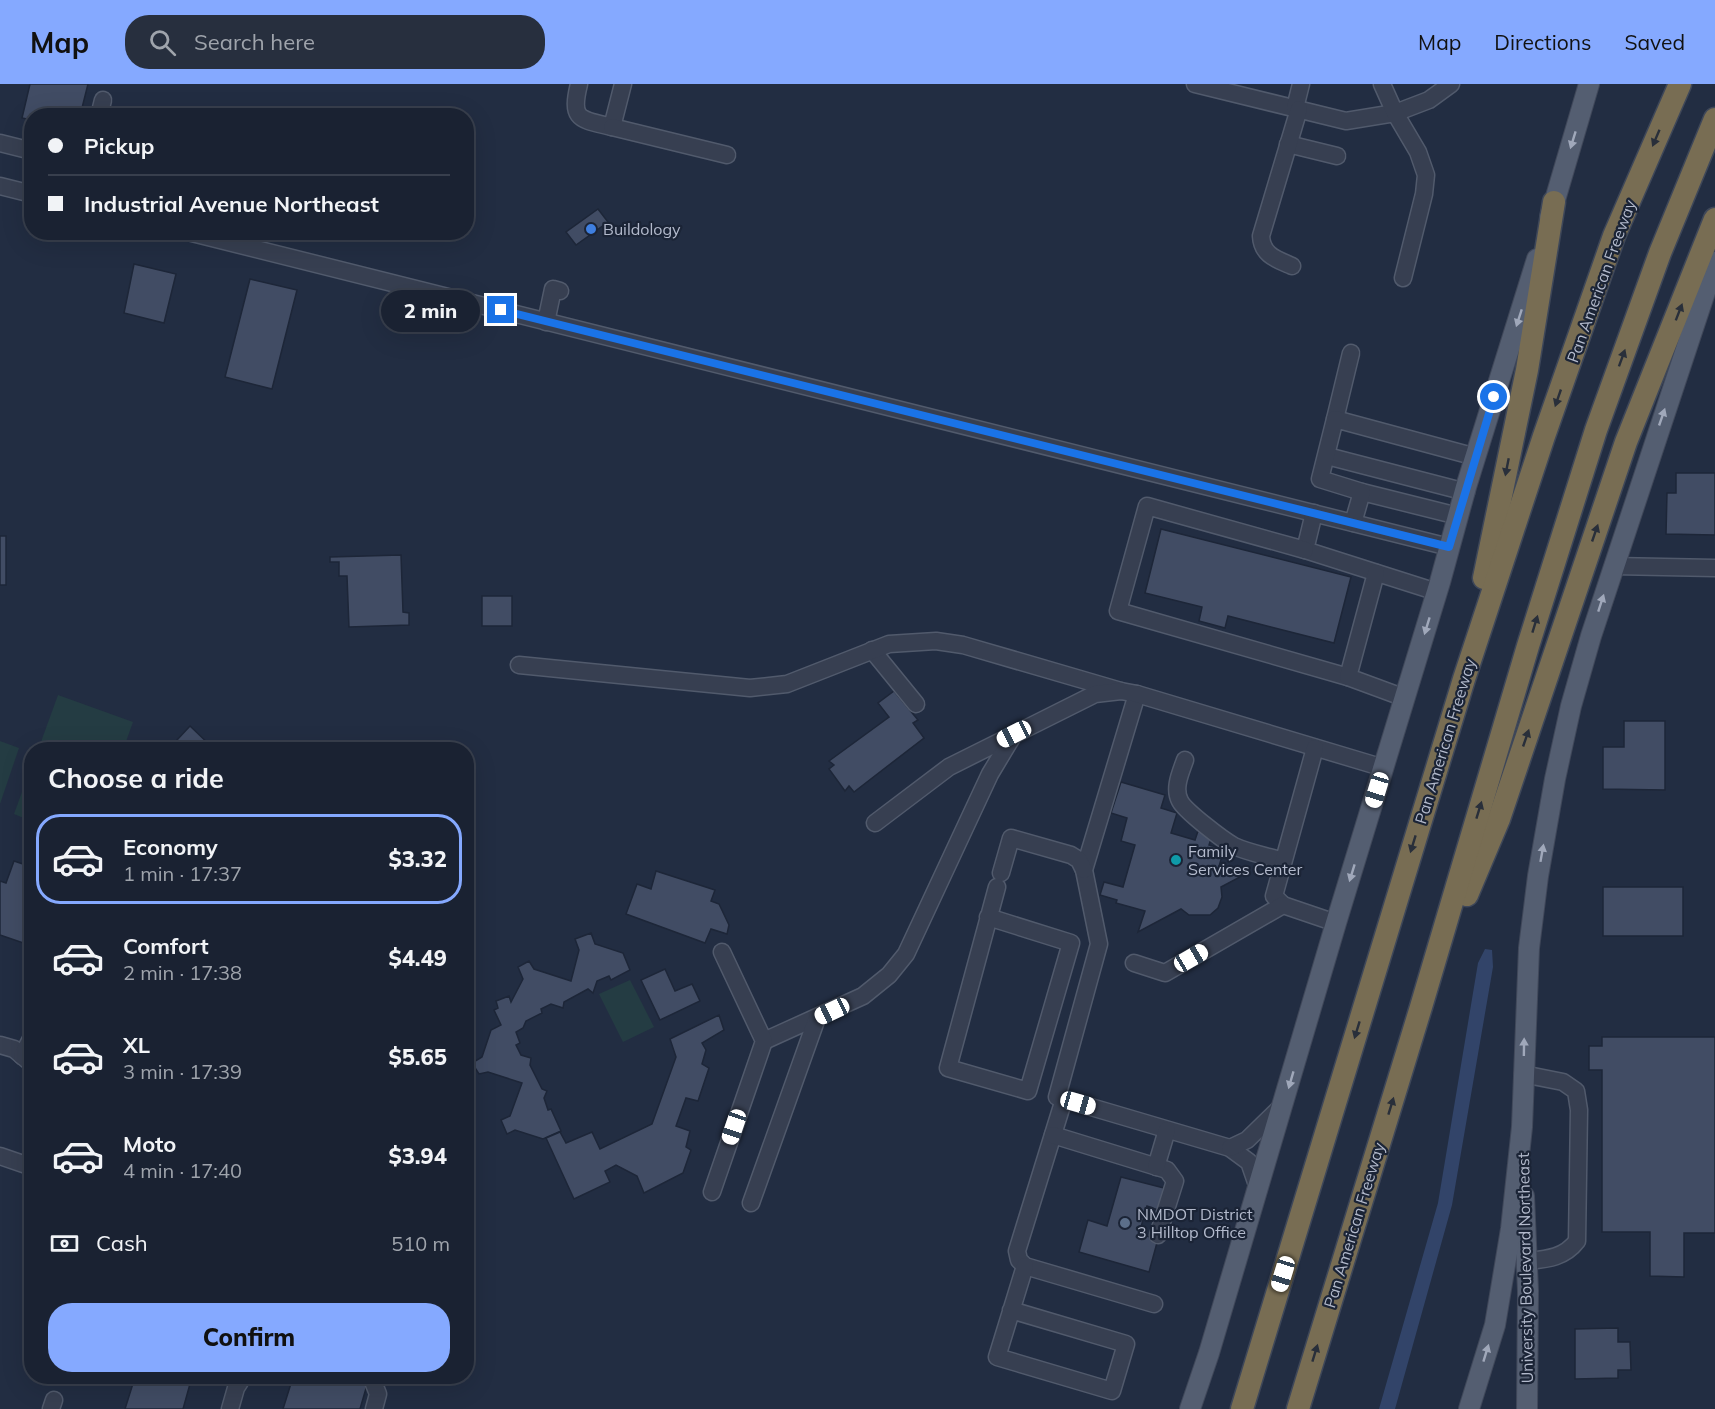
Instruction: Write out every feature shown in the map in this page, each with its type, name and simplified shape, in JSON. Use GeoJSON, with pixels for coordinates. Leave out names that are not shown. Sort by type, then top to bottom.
{"type":"FeatureCollection","features":[{"type":"Feature","properties":{"kind":"highway","name":"Pan American Freeway"},"geometry":{"type":"LineString","coordinates":[[1242,1409],[1464,679],[1548,425],[1614,236],[1680,84]]}},
{"type":"Feature","properties":{"kind":"highway","name":"Pan American Freeway"},"geometry":{"type":"LineString","coordinates":[[1298,1409],[1421,1007],[1528,645],[1596,430],[1660,253],[1715,119]]}},
{"type":"Feature","properties":{"kind":"highway"},"geometry":{"type":"LineString","coordinates":[[1464,679],[1527,370],[1554,202]]}},
{"type":"Feature","properties":{"kind":"highway"},"geometry":{"type":"LineString","coordinates":[[1421,1007],[1499,819],[1626,442],[1715,219]]}},
{"type":"Feature","properties":{"kind":"main road"},"geometry":{"type":"LineString","coordinates":[[1190,1409],[1209,1353],[1336,922],[1589,84]]}},
{"type":"Feature","properties":{"kind":"main road"},"geometry":{"type":"LineString","coordinates":[[1469,1409],[1495,1325],[1511,1229],[1522,1127],[1528,948],[1555,779],[1581,667],[1715,262]]}},
{"type":"Feature","properties":{"kind":"main road","name":"University Boulevard Northeast"},"geometry":{"type":"LineString","coordinates":[[1522,1127],[1527,1261],[1527,1409]]}},
{"type":"Feature","properties":{"kind":"street"},"geometry":{"type":"LineString","coordinates":[[579,84],[574,103],[583,119],[727,155]]}},
{"type":"Feature","properties":{"kind":"street"},"geometry":{"type":"LineString","coordinates":[[612,127],[623,84]]}},
{"type":"Feature","properties":{"kind":"street"},"geometry":{"type":"LineString","coordinates":[[1195,84],[1346,121],[1395,113],[1429,100],[1450,84]]}},
{"type":"Feature","properties":{"kind":"street"},"geometry":{"type":"LineString","coordinates":[[1292,266],[1268,254],[1262,242],[1262,236],[1297,109],[1301,84]]}},
{"type":"Feature","properties":{"kind":"street"},"geometry":{"type":"LineString","coordinates":[[1382,84],[1395,113],[1418,152],[1426,175],[1424,194],[1403,278]]}},
{"type":"Feature","properties":{"kind":"street"},"geometry":{"type":"LineString","coordinates":[[0,143],[24,149]]}},
{"type":"Feature","properties":{"kind":"street"},"geometry":{"type":"LineString","coordinates":[[1288,144],[1337,156]]}},
{"type":"Feature","properties":{"kind":"street"},"geometry":{"type":"LineString","coordinates":[[0,186],[24,192]]}},
{"type":"Feature","properties":{"kind":"street"},"geometry":{"type":"LineString","coordinates":[[220,240],[1449,547]]}},
{"type":"Feature","properties":{"kind":"street"},"geometry":{"type":"LineString","coordinates":[[546,322],[553,289],[560,291]]}},
{"type":"Feature","properties":{"kind":"street"},"geometry":{"type":"LineString","coordinates":[[1351,352],[1320,479],[1458,516]]}},
{"type":"Feature","properties":{"kind":"street"},"geometry":{"type":"LineString","coordinates":[[1335,418],[1476,457]]}},
{"type":"Feature","properties":{"kind":"street"},"geometry":{"type":"LineString","coordinates":[[1327,456],[1466,492]]}},
{"type":"Feature","properties":{"kind":"street"},"geometry":{"type":"LineString","coordinates":[[1353,523],[1362,492]]}},
{"type":"Feature","properties":{"kind":"street"},"geometry":{"type":"LineString","coordinates":[[1405,698],[1348,677],[1118,611],[1147,506],[1305,550],[1437,592]]}},
{"type":"Feature","properties":{"kind":"street"},"geometry":{"type":"LineString","coordinates":[[1305,550],[1314,513]]}},
{"type":"Feature","properties":{"kind":"street"},"geometry":{"type":"LineString","coordinates":[[1613,566],[1715,568]]}},
{"type":"Feature","properties":{"kind":"street"},"geometry":{"type":"LineString","coordinates":[[1348,677],[1376,573]]}},
{"type":"Feature","properties":{"kind":"street"},"geometry":{"type":"LineString","coordinates":[[519,665],[750,688],[786,684],[889,644],[936,641],[963,645],[1384,768]]}},
{"type":"Feature","properties":{"kind":"street"},"geometry":{"type":"LineString","coordinates":[[872,650],[916,704]]}},
{"type":"Feature","properties":{"kind":"street"},"geometry":{"type":"LineString","coordinates":[[875,823],[949,767],[1095,694],[1129,693]]}},
{"type":"Feature","properties":{"kind":"street"},"geometry":{"type":"LineString","coordinates":[[1084,870],[1129,693]]}},
{"type":"Feature","properties":{"kind":"street"},"geometry":{"type":"LineString","coordinates":[[764,1041],[863,996],[889,975],[906,954],[990,774],[1014,734]]}},
{"type":"Feature","properties":{"kind":"street"},"geometry":{"type":"LineString","coordinates":[[1316,748],[1274,896],[1283,905],[1336,922]]}},
{"type":"Feature","properties":{"kind":"street"},"geometry":{"type":"LineString","coordinates":[[1185,760],[1178,782],[1178,793],[1180,802],[1193,816],[1233,845],[1283,861]]}},
{"type":"Feature","properties":{"kind":"street"},"geometry":{"type":"LineString","coordinates":[[988,917],[1071,943],[1028,1091],[948,1068],[988,917],[1011,838],[1071,855],[1079,860],[1084,870],[1099,944],[1058,1097],[1230,1148],[1249,1162],[1258,1188]]}},
{"type":"Feature","properties":{"kind":"street"},"geometry":{"type":"LineString","coordinates":[[1134,963],[1165,973],[1283,905]]}},
{"type":"Feature","properties":{"kind":"street"},"geometry":{"type":"LineString","coordinates":[[712,1192],[764,1041],[722,952]]}},
{"type":"Feature","properties":{"kind":"street"},"geometry":{"type":"LineString","coordinates":[[751,1203],[817,1018]]}},
{"type":"Feature","properties":{"kind":"street"},"geometry":{"type":"LineString","coordinates":[[0,1045],[14,1049],[24,1057]]}},
{"type":"Feature","properties":{"kind":"street"},"geometry":{"type":"LineString","coordinates":[[1523,1074],[1563,1082],[1576,1091],[1579,1110],[1577,1241],[1569,1251],[1552,1258],[1527,1261]]}},
{"type":"Feature","properties":{"kind":"street"},"geometry":{"type":"LineString","coordinates":[[1064,1099],[1017,1251],[1019,1260],[1025,1266],[1154,1304]]}},
{"type":"Feature","properties":{"kind":"street"},"geometry":{"type":"LineString","coordinates":[[1230,1148],[1247,1140],[1283,1106]]}},
{"type":"Feature","properties":{"kind":"street"},"geometry":{"type":"LineString","coordinates":[[1156,1167],[1167,1130]]}},
{"type":"Feature","properties":{"kind":"street"},"geometry":{"type":"LineString","coordinates":[[1053,1135],[1167,1170],[1175,1181],[1158,1235]]}},
{"type":"Feature","properties":{"kind":"street"},"geometry":{"type":"LineString","coordinates":[[0,1156],[24,1164]]}},
{"type":"Feature","properties":{"kind":"street"},"geometry":{"type":"LineString","coordinates":[[1011,1310],[1126,1344],[1112,1391],[997,1357],[1011,1310],[1025,1266]]}},
{"type":"Feature","properties":{"kind":"street"},"geometry":{"type":"LineString","coordinates":[[230,1409],[239,1384]]}},
{"type":"Feature","properties":{"kind":"street"},"geometry":{"type":"LineString","coordinates":[[374,1384],[378,1394],[374,1409]]}},
{"type":"Feature","properties":{"kind":"shaded area"},"geometry":{"type":"Polygon","coordinates":[[[58,695],[133,722],[126,742],[41,742],[58,695]]]}},
{"type":"Feature","properties":{"kind":"shaded area"},"geometry":{"type":"Polygon","coordinates":[[[0,741],[19,748],[0,804],[0,741]]]}},
{"type":"Feature","properties":{"kind":"shaded area"},"geometry":{"type":"Polygon","coordinates":[[[24,786],[24,818],[14,814],[24,786]]]}},
{"type":"Feature","properties":{"kind":"shaded area"},"geometry":{"type":"Polygon","coordinates":[[[630,980],[654,1027],[623,1042],[599,994],[630,980]]]}},
{"type":"Feature","properties":{"kind":"water"},"geometry":{"type":"Polygon","coordinates":[[[1485,949],[1492,950],[1493,967],[1452,1205],[1395,1409],[1379,1409],[1438,1203],[1478,963],[1485,949]]]}},
{"type":"Feature","properties":{"kind":"building"},"geometry":{"type":"Polygon","coordinates":[[[30,84],[88,84],[82,108],[24,108],[30,84]]]}},
{"type":"Feature","properties":{"kind":"building"},"geometry":{"type":"Polygon","coordinates":[[[598,209],[608,222],[576,245],[566,232],[598,209]]]}},
{"type":"Feature","properties":{"kind":"building"},"geometry":{"type":"Polygon","coordinates":[[[134,264],[176,274],[164,323],[124,313],[134,264]]]}},
{"type":"Feature","properties":{"kind":"building"},"geometry":{"type":"Polygon","coordinates":[[[250,279],[297,290],[272,389],[225,377],[250,279]]]}},
{"type":"Feature","properties":{"kind":"building"},"geometry":{"type":"Polygon","coordinates":[[[1676,473],[1715,473],[1715,535],[1666,534],[1667,493],[1676,493],[1676,473]]]}},
{"type":"Feature","properties":{"kind":"building"},"geometry":{"type":"Polygon","coordinates":[[[1161,529],[1351,577],[1334,643],[1228,616],[1225,628],[1199,621],[1202,607],[1145,593],[1161,529]]]}},
{"type":"Feature","properties":{"kind":"building"},"geometry":{"type":"Polygon","coordinates":[[[0,536],[6,536],[6,585],[0,585],[0,536]]]}},
{"type":"Feature","properties":{"kind":"building"},"geometry":{"type":"Polygon","coordinates":[[[401,555],[403,612],[409,613],[409,625],[349,627],[347,576],[339,576],[339,562],[330,562],[330,557],[401,555]]]}},
{"type":"Feature","properties":{"kind":"building"},"geometry":{"type":"Polygon","coordinates":[[[482,596],[512,596],[512,626],[482,626],[482,596]]]}},
{"type":"Feature","properties":{"kind":"building"},"geometry":{"type":"Polygon","coordinates":[[[894,691],[918,720],[913,723],[924,738],[854,792],[849,786],[845,791],[829,769],[834,765],[829,761],[889,717],[878,703],[894,691]]]}},
{"type":"Feature","properties":{"kind":"building"},"geometry":{"type":"Polygon","coordinates":[[[1624,721],[1665,721],[1665,790],[1603,789],[1603,747],[1624,747],[1624,721]]]}},
{"type":"Feature","properties":{"kind":"building"},"geometry":{"type":"Polygon","coordinates":[[[190,726],[207,742],[179,742],[177,740],[190,726]]]}},
{"type":"Feature","properties":{"kind":"building","name":"Family Services Center"},"geometry":{"type":"Polygon","coordinates":[[[1121,782],[1165,795],[1161,808],[1177,813],[1171,833],[1195,840],[1198,831],[1212,836],[1209,845],[1224,849],[1218,870],[1240,877],[1221,887],[1222,897],[1218,908],[1210,915],[1189,915],[1181,909],[1138,932],[1145,911],[1116,903],[1117,900],[1100,895],[1104,882],[1123,887],[1135,845],[1121,841],[1127,818],[1111,813],[1121,782]]]}},
{"type":"Feature","properties":{"kind":"building"},"geometry":{"type":"Polygon","coordinates":[[[14,861],[24,864],[24,943],[0,935],[0,881],[6,883],[14,861]]]}},
{"type":"Feature","properties":{"kind":"building"},"geometry":{"type":"Polygon","coordinates":[[[656,871],[715,890],[711,901],[719,904],[729,925],[727,934],[711,929],[705,943],[626,914],[637,884],[651,889],[656,871]]]}},
{"type":"Feature","properties":{"kind":"building"},"geometry":{"type":"Polygon","coordinates":[[[1603,887],[1683,887],[1683,936],[1603,936],[1603,887]]]}},
{"type":"Feature","properties":{"kind":"building"},"geometry":{"type":"Polygon","coordinates":[[[591,933],[595,944],[623,953],[630,970],[611,980],[609,976],[597,981],[593,993],[588,989],[564,1002],[563,1008],[551,1004],[541,1009],[542,1013],[526,1021],[523,1028],[516,1032],[520,1043],[516,1045],[521,1055],[531,1058],[530,1065],[542,1089],[547,1091],[544,1098],[548,1110],[551,1109],[561,1131],[543,1139],[515,1130],[507,1134],[501,1120],[510,1116],[522,1083],[488,1072],[479,1074],[474,1062],[482,1057],[491,1030],[501,1025],[494,1010],[498,1008],[496,1001],[509,996],[511,1002],[523,979],[518,967],[529,961],[534,969],[571,981],[579,950],[575,939],[591,933]]]}},
{"type":"Feature","properties":{"kind":"building"},"geometry":{"type":"Polygon","coordinates":[[[665,969],[675,991],[692,984],[700,1001],[660,1020],[641,980],[665,969]]]}},
{"type":"Feature","properties":{"kind":"building"},"geometry":{"type":"Polygon","coordinates":[[[719,1015],[724,1030],[702,1043],[706,1050],[702,1064],[709,1068],[698,1101],[686,1098],[676,1126],[690,1131],[686,1147],[691,1150],[683,1173],[644,1193],[637,1176],[616,1165],[605,1171],[610,1182],[574,1199],[546,1138],[560,1132],[566,1143],[592,1132],[600,1149],[652,1124],[676,1057],[670,1039],[719,1015]]]}},
{"type":"Feature","properties":{"kind":"building"},"geometry":{"type":"Polygon","coordinates":[[[1602,1037],[1715,1037],[1715,1233],[1684,1233],[1684,1277],[1650,1276],[1650,1232],[1602,1232],[1602,1070],[1589,1070],[1589,1046],[1602,1046],[1602,1037]]]}},
{"type":"Feature","properties":{"kind":"building","name":"NMDOT District 3 Hilltop Office"},"geometry":{"type":"Polygon","coordinates":[[[1121,1177],[1164,1188],[1158,1210],[1147,1206],[1139,1234],[1158,1239],[1149,1272],[1079,1252],[1088,1220],[1107,1226],[1121,1177]]]}},
{"type":"Feature","properties":{"kind":"building"},"geometry":{"type":"Polygon","coordinates":[[[1618,1328],[1618,1342],[1630,1342],[1631,1370],[1618,1370],[1618,1378],[1575,1379],[1575,1329],[1618,1328]]]}},
{"type":"Feature","properties":{"kind":"building"},"geometry":{"type":"Polygon","coordinates":[[[133,1384],[190,1384],[183,1409],[125,1409],[133,1384]]]}},
{"type":"Feature","properties":{"kind":"building"},"geometry":{"type":"Polygon","coordinates":[[[291,1384],[367,1384],[360,1409],[283,1409],[291,1384]]]}},
{"type":"Feature","properties":{"kind":"place","name":"Buildology"},"geometry":{"type":"Point","coordinates":[591,229]}},
{"type":"Feature","properties":{"kind":"place","name":"Family Services Center"},"geometry":{"type":"Point","coordinates":[1176,860]}},
{"type":"Feature","properties":{"kind":"place","name":"NMDOT District 3 Hilltop Office"},"geometry":{"type":"Point","coordinates":[1125,1223]}},
{"type":"Feature","properties":{"kind":"route"},"geometry":{"type":"LineString","coordinates":[[501,310],[1449,547],[1494,397]]}}]}
